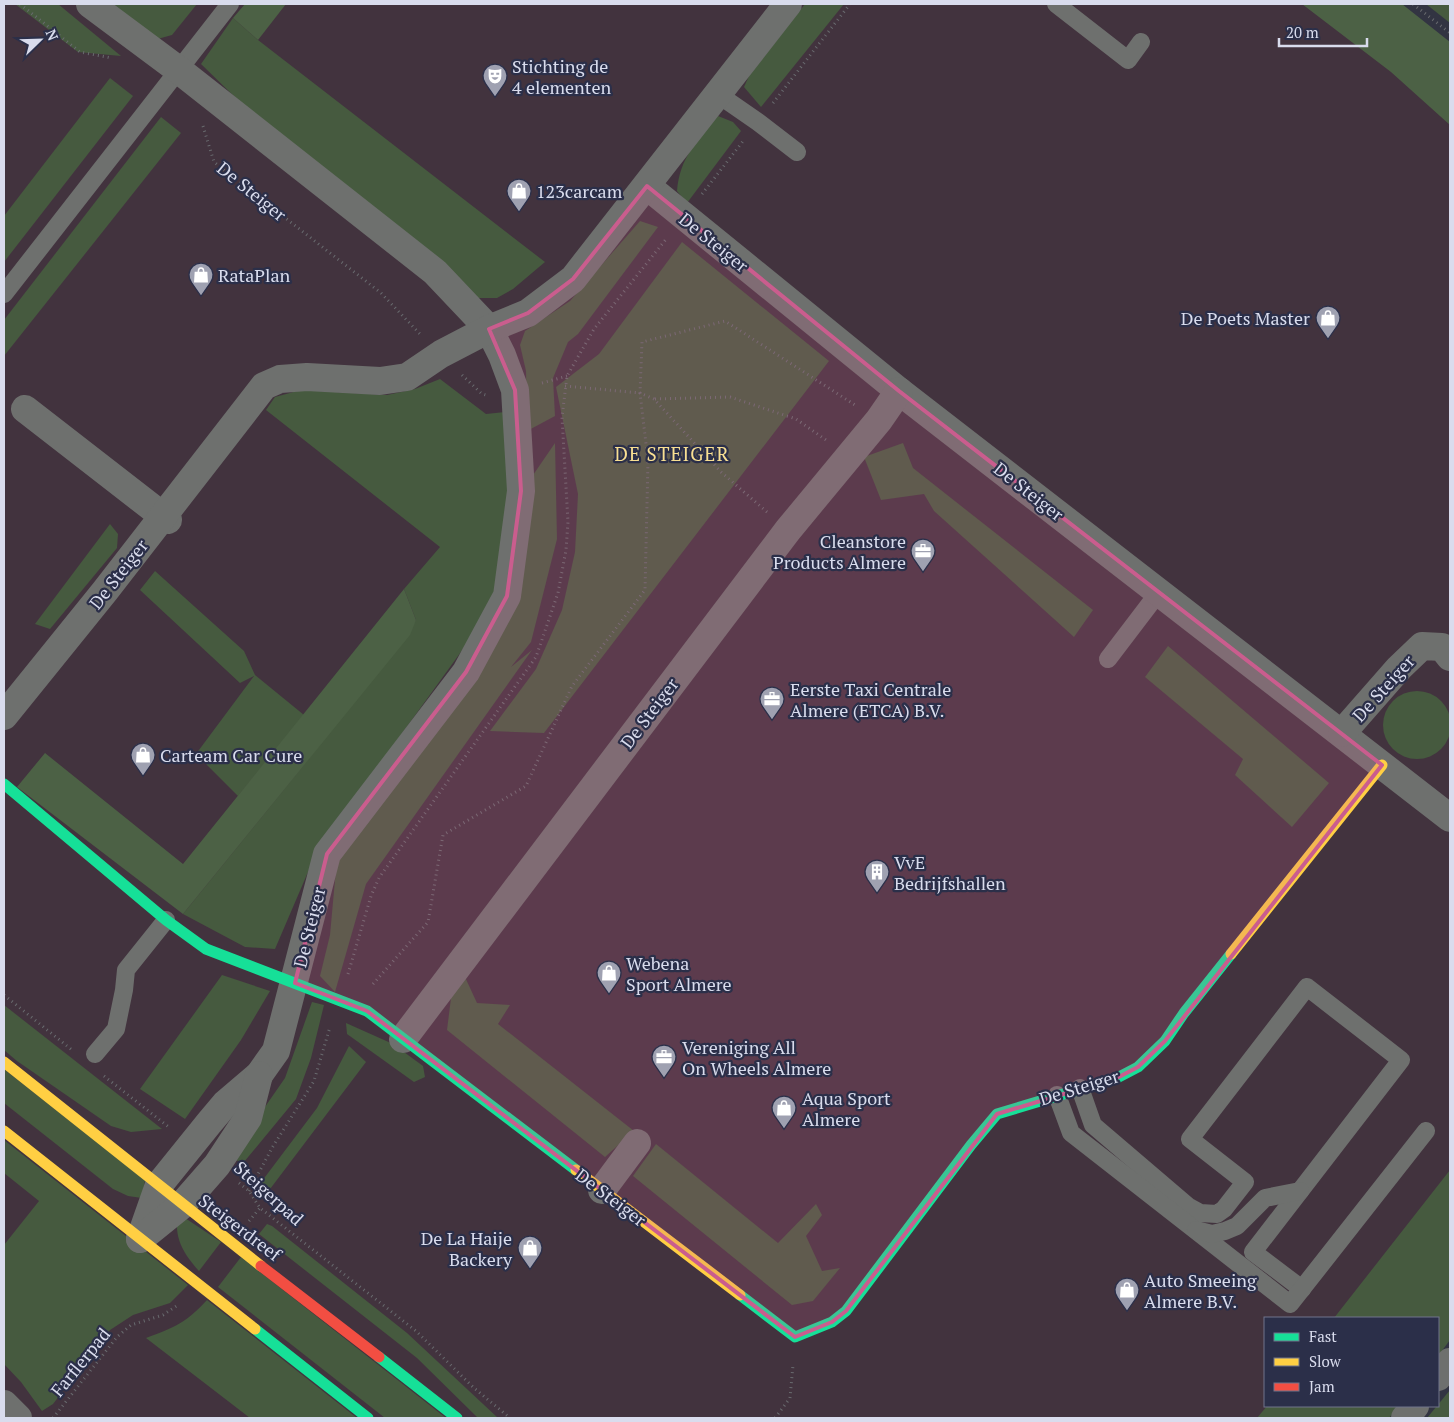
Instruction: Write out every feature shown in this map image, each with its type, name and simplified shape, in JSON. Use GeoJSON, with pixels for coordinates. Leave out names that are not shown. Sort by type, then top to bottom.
{"type":"FeatureCollection","features":[{"type":"Feature","properties":{"kind":"street","name":"De Steiger"},"geometry":{"type":"LineString","coordinates":[[90,4],[180,71],[435,272],[489,329],[502,355],[515,390],[521,491],[508,596],[466,672],[327,854],[276,1051],[259,1075],[225,1104],[159,1185],[140,1239]]}},
{"type":"Feature","properties":{"kind":"street","name":"De Steiger"},"geometry":{"type":"LineString","coordinates":[[8,703],[166,518],[264,386],[280,379],[307,377],[380,381],[408,377],[441,354],[489,329],[528,313],[573,279],[718,96],[788,4]]}},
{"type":"Feature","properties":{"kind":"street","name":"De Steiger"},"geometry":{"type":"LineString","coordinates":[[647,186],[899,391],[1382,764],[1447,810]]}},
{"type":"Feature","properties":{"kind":"street","name":"De Steiger"},"geometry":{"type":"LineString","coordinates":[[403,1038],[788,530],[847,456],[879,420],[899,391]]}},
{"type":"Feature","properties":{"kind":"street"},"geometry":{"type":"LineString","coordinates":[[25,409],[166,518]]}},
{"type":"Feature","properties":{"kind":"street","name":"De Steiger"},"geometry":{"type":"LineString","coordinates":[[1342,733],[1399,668],[1422,646],[1442,647],[1450,657]]}},
{"type":"Feature","properties":{"kind":"street","name":"De Steiger"},"geometry":{"type":"LineString","coordinates":[[4,784],[166,920],[206,949],[367,1011],[795,1337],[832,1322],[846,1311],[971,1145],[997,1114],[1124,1074],[1138,1066],[1165,1041],[1184,1013],[1382,764]]}},
{"type":"Feature","properties":{"kind":"street","name":"Steigerdreef"},"geometry":{"type":"LineString","coordinates":[[4,1062],[182,1205],[457,1418]]}},
{"type":"Feature","properties":{"kind":"street","name":"De Steiger"},"geometry":{"type":"LineString","coordinates":[[140,1239],[182,1205],[217,1165],[248,1118],[259,1075]]}},
{"type":"Feature","properties":{"kind":"street"},"geometry":{"type":"LineString","coordinates":[[4,1131],[368,1418]]}},
{"type":"Feature","properties":{"kind":"street"},"geometry":{"type":"LineString","coordinates":[[602,1190],[637,1143]]}},
{"type":"Feature","properties":{"kind":"street"},"geometry":{"type":"LineString","coordinates":[[1439,1376],[1450,1362]]}},
{"type":"Feature","properties":{"kind":"street"},"geometry":{"type":"LineString","coordinates":[[4,1404],[18,1418]]}},
{"type":"Feature","properties":{"kind":"street"},"geometry":{"type":"LineString","coordinates":[[1405,1418],[1414,1407]]}},
{"type":"Feature","properties":{"kind":"lane"},"geometry":{"type":"LineString","coordinates":[[4,294],[180,71],[230,4]]}},
{"type":"Feature","properties":{"kind":"lane"},"geometry":{"type":"LineString","coordinates":[[1056,4],[1128,60],[1142,42]]}},
{"type":"Feature","properties":{"kind":"lane"},"geometry":{"type":"LineString","coordinates":[[718,96],[758,122],[797,152]]}},
{"type":"Feature","properties":{"kind":"lane"},"geometry":{"type":"LineString","coordinates":[[1108,659],[1159,592]]}},
{"type":"Feature","properties":{"kind":"lane"},"geometry":{"type":"LineString","coordinates":[[96,1062],[116,1029],[126,970],[166,920]]}},
{"type":"Feature","properties":{"kind":"lane"},"geometry":{"type":"LineString","coordinates":[[1080,1088],[1093,1125],[1189,1207],[1200,1213],[1217,1214],[1224,1209],[1246,1182],[1190,1139],[1307,987],[1401,1060],[1253,1252],[1302,1289]]}},
{"type":"Feature","properties":{"kind":"lane"},"geometry":{"type":"LineString","coordinates":[[1057,1095],[1071,1133],[1290,1304],[1426,1131]]}},
{"type":"Feature","properties":{"kind":"lane"},"geometry":{"type":"LineString","coordinates":[[1195,1230],[1212,1234],[1225,1231],[1237,1226],[1265,1198],[1300,1191]]}},
{"type":"Feature","properties":{"kind":"path"},"geometry":{"type":"LineString","coordinates":[[20,4],[80,52],[116,59]]}},
{"type":"Feature","properties":{"kind":"path"},"geometry":{"type":"LineString","coordinates":[[1413,4],[1450,33]]}},
{"type":"Feature","properties":{"kind":"path","name":"De Steiger"},"geometry":{"type":"LineString","coordinates":[[201,120],[214,162],[381,293],[482,394],[497,396],[567,376]]}},
{"type":"Feature","properties":{"kind":"path"},"geometry":{"type":"LineString","coordinates":[[354,1005],[428,922],[443,835],[526,786],[572,686],[644,590],[648,461],[640,393],[642,342],[725,321],[879,420]]}},
{"type":"Feature","properties":{"kind":"path"},"geometry":{"type":"LineString","coordinates":[[565,386],[640,393],[654,399],[721,472],[788,530]]}},
{"type":"Feature","properties":{"kind":"path"},"geometry":{"type":"LineString","coordinates":[[654,399],[730,397],[796,418],[847,456]]}},
{"type":"Feature","properties":{"kind":"path"},"geometry":{"type":"LineString","coordinates":[[4,995],[74,1052]]}},
{"type":"Feature","properties":{"kind":"path"},"geometry":{"type":"LineString","coordinates":[[96,1062],[191,1146]]}},
{"type":"Feature","properties":{"kind":"path","name":"Steigerpad"},"geometry":{"type":"LineString","coordinates":[[217,1165],[249,1191],[260,1208],[416,1331],[510,1418]]}},
{"type":"Feature","properties":{"kind":"path"},"geometry":{"type":"LineString","coordinates":[[232,1242],[260,1208]]}},
{"type":"Feature","properties":{"kind":"path","name":"Farflerpad"},"geometry":{"type":"LineString","coordinates":[[53,1418],[117,1337],[131,1325],[163,1315],[194,1293],[200,1286]]}},
{"type":"Feature","properties":{"kind":"path"},"geometry":{"type":"LineString","coordinates":[[775,1418],[790,1398],[795,1337]]}},
{"type":"Feature","properties":{"kind":"highlighted area"},"geometry":{"type":"Polygon","coordinates":[[[647,186],[899,391],[1382,765],[1165,1041],[1138,1067],[1117,1078],[997,1114],[846,1311],[832,1322],[795,1337],[367,1011],[295,983],[327,854],[466,672],[507,596],[521,491],[515,390],[489,329],[528,313],[573,279],[647,186]]]}},
{"type":"Feature","properties":{"kind":"shaded area"},"geometry":{"type":"Polygon","coordinates":[[[4,4],[1370,4],[1450,69],[1450,1278],[1419,1317],[1264,1317],[1264,1407],[1346,1407],[1337,1418],[4,1418],[4,4]]]}},
{"type":"Feature","properties":{"kind":"green space"},"geometry":{"type":"Polygon","coordinates":[[[15,4],[58,4],[121,56],[78,52],[15,4]]]}},
{"type":"Feature","properties":{"kind":"green space"},"geometry":{"type":"Polygon","coordinates":[[[105,4],[197,4],[172,35],[154,40],[105,4]]]}},
{"type":"Feature","properties":{"kind":"green space"},"geometry":{"type":"Polygon","coordinates":[[[245,4],[286,4],[258,40],[233,18],[245,4]]]}},
{"type":"Feature","properties":{"kind":"green space"},"geometry":{"type":"Polygon","coordinates":[[[805,4],[844,4],[761,107],[744,87],[749,76],[805,4]]]}},
{"type":"Feature","properties":{"kind":"green space"},"geometry":{"type":"Polygon","coordinates":[[[1302,4],[1402,4],[1450,42],[1450,125],[1391,72],[1302,4]]]}},
{"type":"Feature","properties":{"kind":"green space"},"geometry":{"type":"Polygon","coordinates":[[[1426,4],[1450,4],[1450,23],[1426,4]]]}},
{"type":"Feature","properties":{"kind":"green space"},"geometry":{"type":"Polygon","coordinates":[[[233,18],[258,40],[545,262],[513,289],[497,298],[473,298],[242,104],[201,64],[233,18]]]}},
{"type":"Feature","properties":{"kind":"green space"},"geometry":{"type":"Polygon","coordinates":[[[110,78],[133,96],[4,262],[4,216],[110,78]]]}},
{"type":"Feature","properties":{"kind":"green space"},"geometry":{"type":"Polygon","coordinates":[[[718,116],[733,122],[741,131],[687,203],[677,191],[682,168],[691,150],[718,116]]]}},
{"type":"Feature","properties":{"kind":"green space"},"geometry":{"type":"Polygon","coordinates":[[[161,117],[181,133],[4,356],[4,320],[161,117]]]}},
{"type":"Feature","properties":{"kind":"green space"},"geometry":{"type":"Polygon","coordinates":[[[640,221],[658,227],[578,334],[568,342],[553,378],[555,416],[527,431],[526,371],[520,345],[525,331],[570,301],[640,221]]]}},
{"type":"Feature","properties":{"kind":"green space"},"geometry":{"type":"Polygon","coordinates":[[[682,242],[829,361],[544,733],[490,731],[536,669],[562,610],[575,552],[578,494],[556,387],[599,354],[682,242]]]}},
{"type":"Feature","properties":{"kind":"green space"},"geometry":{"type":"Polygon","coordinates":[[[440,379],[486,414],[505,412],[510,477],[495,598],[484,620],[317,851],[275,949],[245,947],[183,914],[307,761],[416,620],[404,589],[440,547],[266,410],[275,397],[301,390],[387,395],[415,389],[440,379]]]}},
{"type":"Feature","properties":{"kind":"green space"},"geometry":{"type":"Polygon","coordinates":[[[555,443],[557,539],[531,642],[511,667],[532,650],[366,884],[335,992],[320,976],[330,935],[337,858],[516,605],[531,478],[555,443]]]}},
{"type":"Feature","properties":{"kind":"green space"},"geometry":{"type":"Polygon","coordinates":[[[903,443],[913,468],[1093,610],[1074,637],[934,511],[924,494],[881,500],[864,457],[903,443]]]}},
{"type":"Feature","properties":{"kind":"green space"},"geometry":{"type":"Polygon","coordinates":[[[110,524],[118,534],[117,548],[50,629],[35,624],[110,524]]]}},
{"type":"Feature","properties":{"kind":"green space"},"geometry":{"type":"Polygon","coordinates":[[[155,571],[244,651],[255,675],[304,715],[238,796],[196,754],[254,676],[240,683],[140,590],[155,571]]]}},
{"type":"Feature","properties":{"kind":"green space"},"geometry":{"type":"Polygon","coordinates":[[[404,589],[416,620],[410,635],[183,914],[17,787],[45,753],[183,864],[404,589]]]}},
{"type":"Feature","properties":{"kind":"green space"},"geometry":{"type":"Polygon","coordinates":[[[1168,646],[1329,783],[1292,827],[1235,775],[1243,759],[1145,677],[1168,646]]]}},
{"type":"Feature","properties":{"kind":"green space"},"geometry":{"type":"Polygon","coordinates":[[[1410,691],[1424,691],[1436,696],[1446,706],[1451,718],[1451,732],[1446,744],[1436,754],[1424,759],[1410,759],[1398,754],[1388,744],[1383,732],[1383,718],[1388,706],[1398,696],[1410,691]]]}},
{"type":"Feature","properties":{"kind":"green space"},"geometry":{"type":"Polygon","coordinates":[[[222,975],[270,991],[241,1040],[185,1119],[140,1089],[222,975]]]}},
{"type":"Feature","properties":{"kind":"green space"},"geometry":{"type":"Polygon","coordinates":[[[465,977],[477,1003],[510,1005],[498,1024],[634,1131],[605,1157],[447,1030],[451,998],[465,977]]]}},
{"type":"Feature","properties":{"kind":"green space"},"geometry":{"type":"Polygon","coordinates":[[[312,1002],[324,1005],[311,1058],[296,1099],[244,1162],[229,1159],[285,1078],[312,1002]]]}},
{"type":"Feature","properties":{"kind":"green space"},"geometry":{"type":"Polygon","coordinates":[[[4,1005],[162,1129],[131,1132],[111,1126],[17,1061],[4,1050],[4,1005]]]}},
{"type":"Feature","properties":{"kind":"green space"},"geometry":{"type":"Polygon","coordinates":[[[346,1023],[393,1044],[423,1066],[425,1077],[414,1082],[347,1034],[346,1023]]]}},
{"type":"Feature","properties":{"kind":"green space"},"geometry":{"type":"Polygon","coordinates":[[[349,1046],[366,1062],[264,1197],[256,1189],[317,1108],[349,1046]]]}},
{"type":"Feature","properties":{"kind":"green space"},"geometry":{"type":"Polygon","coordinates":[[[4,1069],[145,1180],[142,1198],[128,1196],[113,1189],[4,1103],[4,1069]]]}},
{"type":"Feature","properties":{"kind":"green space"},"geometry":{"type":"Polygon","coordinates":[[[4,1140],[188,1285],[170,1303],[133,1315],[110,1330],[53,1404],[42,1411],[21,1382],[4,1364],[4,1245],[39,1201],[4,1173],[4,1140]]]}},
{"type":"Feature","properties":{"kind":"green space"},"geometry":{"type":"Polygon","coordinates":[[[656,1144],[778,1243],[816,1204],[822,1215],[806,1236],[822,1271],[840,1268],[813,1301],[792,1305],[633,1176],[656,1144]]]}},
{"type":"Feature","properties":{"kind":"green space"},"geometry":{"type":"Polygon","coordinates":[[[1450,1170],[1450,1340],[1439,1355],[1439,1317],[1335,1317],[1450,1170]]]}},
{"type":"Feature","properties":{"kind":"green space"},"geometry":{"type":"Polygon","coordinates":[[[179,1214],[221,1242],[199,1271],[184,1251],[178,1237],[177,1222],[179,1214]]]}},
{"type":"Feature","properties":{"kind":"green space"},"geometry":{"type":"Polygon","coordinates":[[[267,1224],[407,1333],[498,1418],[478,1418],[417,1358],[259,1234],[267,1224]]]}},
{"type":"Feature","properties":{"kind":"green space"},"geometry":{"type":"Polygon","coordinates":[[[241,1257],[446,1418],[385,1418],[218,1287],[241,1257]]]}},
{"type":"Feature","properties":{"kind":"green space"},"geometry":{"type":"Polygon","coordinates":[[[207,1300],[357,1418],[250,1418],[146,1338],[180,1324],[207,1300]]]}},
{"type":"Feature","properties":{"kind":"green space"},"geometry":{"type":"Polygon","coordinates":[[[1450,1390],[1450,1418],[1427,1418],[1436,1407],[1439,1407],[1439,1403],[1450,1390]]]}},
{"type":"Feature","properties":{"kind":"green space"},"geometry":{"type":"Polygon","coordinates":[[[1266,1407],[1398,1407],[1389,1418],[1257,1418],[1266,1407]]]}},
{"type":"Feature","properties":{"kind":"traffic: fast"},"geometry":{"type":"LineString","coordinates":[[4,784],[166,920],[206,949],[367,1011],[576,1170]]}},
{"type":"Feature","properties":{"kind":"traffic: fast"},"geometry":{"type":"LineString","coordinates":[[740,1295],[795,1337],[832,1322],[846,1311],[971,1145],[997,1114],[1117,1078],[1138,1067],[1165,1041],[1184,1013],[1231,954]]}},
{"type":"Feature","properties":{"kind":"traffic: fast"},"geometry":{"type":"LineString","coordinates":[[255,1329],[368,1418]]}},
{"type":"Feature","properties":{"kind":"traffic: fast"},"geometry":{"type":"LineString","coordinates":[[379,1357],[457,1418]]}},
{"type":"Feature","properties":{"kind":"traffic: slow"},"geometry":{"type":"LineString","coordinates":[[1231,954],[1382,765]]}},
{"type":"Feature","properties":{"kind":"traffic: slow"},"geometry":{"type":"LineString","coordinates":[[4,1062],[261,1266]]}},
{"type":"Feature","properties":{"kind":"traffic: slow"},"geometry":{"type":"LineString","coordinates":[[4,1131],[255,1329]]}},
{"type":"Feature","properties":{"kind":"traffic: slow"},"geometry":{"type":"LineString","coordinates":[[576,1170],[740,1295]]}},
{"type":"Feature","properties":{"kind":"traffic: jam"},"geometry":{"type":"LineString","coordinates":[[261,1266],[379,1357]]}},
{"type":"Feature","properties":{"kind":"place","name":"Stichting de 4 elementen"},"geometry":{"type":"Point","coordinates":[495,97]}},
{"type":"Feature","properties":{"kind":"place","name":"123carcam"},"geometry":{"type":"Point","coordinates":[519,212]}},
{"type":"Feature","properties":{"kind":"place","name":"RataPlan"},"geometry":{"type":"Point","coordinates":[201,296]}},
{"type":"Feature","properties":{"kind":"place","name":"De Poets Master"},"geometry":{"type":"Point","coordinates":[1328,339]}},
{"type":"Feature","properties":{"kind":"place","name":"Cleanstore Products Almere"},"geometry":{"type":"Point","coordinates":[923,572]}},
{"type":"Feature","properties":{"kind":"place","name":"Eerste Taxi Centrale Almere (ETCA) B.V."},"geometry":{"type":"Point","coordinates":[772,720]}},
{"type":"Feature","properties":{"kind":"place","name":"Carteam Car Cure"},"geometry":{"type":"Point","coordinates":[143,776]}},
{"type":"Feature","properties":{"kind":"place","name":"VvE Bedrijfshallen"},"geometry":{"type":"Point","coordinates":[877,893]}},
{"type":"Feature","properties":{"kind":"place","name":"Webena Sport Almere"},"geometry":{"type":"Point","coordinates":[609,994]}},
{"type":"Feature","properties":{"kind":"place","name":"Vereniging All On Wheels Almere"},"geometry":{"type":"Point","coordinates":[664,1078]}},
{"type":"Feature","properties":{"kind":"place","name":"Aqua Sport Almere"},"geometry":{"type":"Point","coordinates":[784,1129]}},
{"type":"Feature","properties":{"kind":"place","name":"De La Haije Backery"},"geometry":{"type":"Point","coordinates":[530,1269]}},
{"type":"Feature","properties":{"kind":"place","name":"Auto Smeeing Almere B.V."},"geometry":{"type":"Point","coordinates":[1127,1311]}},
{"type":"Feature","properties":{"kind":"district","name":"DE STEIGER"},"geometry":{"type":"Point","coordinates":[672,453]}}]}
